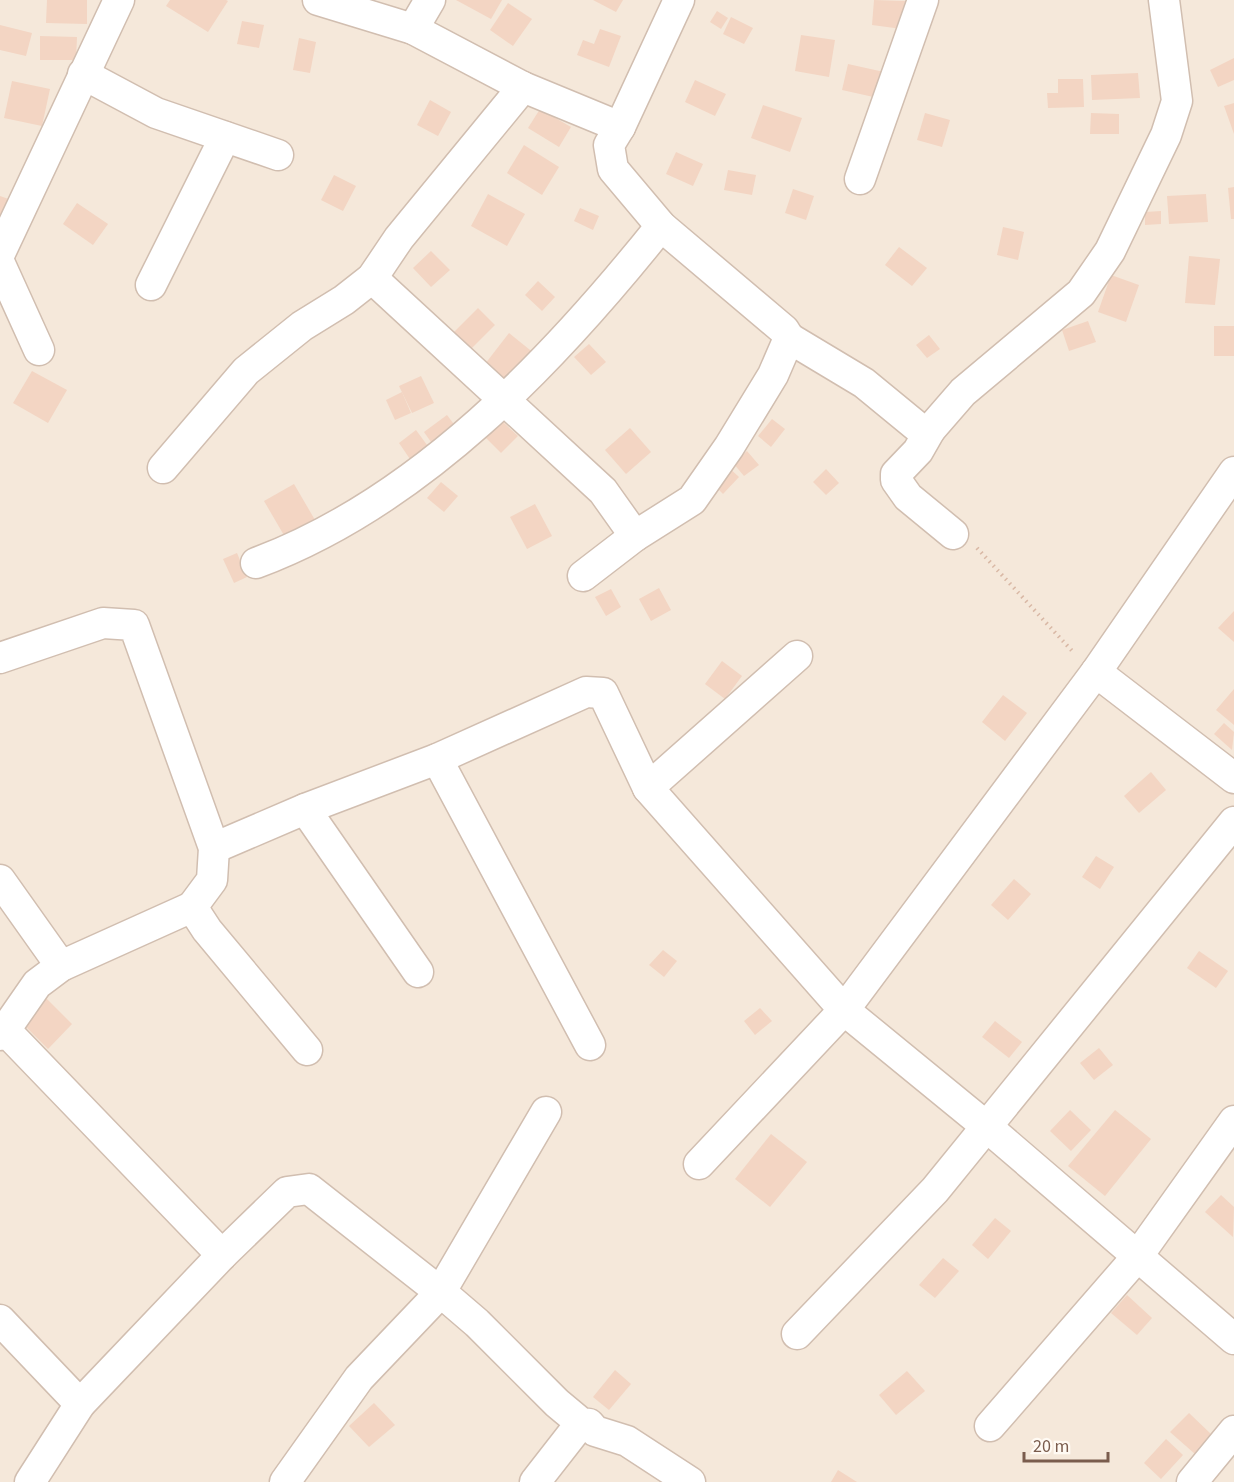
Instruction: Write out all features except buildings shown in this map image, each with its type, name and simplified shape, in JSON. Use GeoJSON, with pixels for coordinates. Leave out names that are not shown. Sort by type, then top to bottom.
{"type":"FeatureCollection","features":[{"type":"Feature","properties":{"kind":"street"},"geometry":{"type":"LineString","coordinates":[[0,253],[120,0]]}},
{"type":"Feature","properties":{"kind":"street"},"geometry":{"type":"LineString","coordinates":[[318,0],[413,28],[524,87],[620,128]]}},
{"type":"Feature","properties":{"kind":"street"},"geometry":{"type":"LineString","coordinates":[[413,28],[430,0]]}},
{"type":"Feature","properties":{"kind":"street"},"geometry":{"type":"LineString","coordinates":[[679,0],[620,128],[609,145],[613,169],[661,226],[775,322],[789,338],[864,383],[920,429],[930,430]]}},
{"type":"Feature","properties":{"kind":"street"},"geometry":{"type":"LineString","coordinates":[[860,179],[923,0]]}},
{"type":"Feature","properties":{"kind":"street"},"geometry":{"type":"LineString","coordinates":[[954,534],[908,497],[896,480],[896,474],[918,451],[930,430],[963,392],[1081,293],[1110,251],[1166,135],[1176,101],[1164,0]]}},
{"type":"Feature","properties":{"kind":"street"},"geometry":{"type":"LineString","coordinates":[[83,74],[156,112],[278,155]]}},
{"type":"Feature","properties":{"kind":"street"},"geometry":{"type":"LineString","coordinates":[[163,468],[246,370],[302,326],[344,300],[372,278],[399,238],[524,87]]}},
{"type":"Feature","properties":{"kind":"street"},"geometry":{"type":"LineString","coordinates":[[151,285],[225,137]]}},
{"type":"Feature","properties":{"kind":"street"},"geometry":{"type":"LineString","coordinates":[[256,563],[298,548],[383,496],[504,401],[550,357],[661,226]]}},
{"type":"Feature","properties":{"kind":"street"},"geometry":{"type":"LineString","coordinates":[[0,264],[39,350]]}},
{"type":"Feature","properties":{"kind":"street"},"geometry":{"type":"LineString","coordinates":[[372,278],[603,491],[635,536]]}},
{"type":"Feature","properties":{"kind":"street"},"geometry":{"type":"LineString","coordinates":[[583,576],[635,536],[692,500],[773,375],[789,338]]}},
{"type":"Feature","properties":{"kind":"street"},"geometry":{"type":"LineString","coordinates":[[699,1164],[844,1010],[1096,672],[1234,472]]}},
{"type":"Feature","properties":{"kind":"street"},"geometry":{"type":"LineString","coordinates":[[0,658],[103,622],[134,625],[214,848],[212,880],[192,907],[61,966],[37,984],[3,1033],[222,1255]]}},
{"type":"Feature","properties":{"kind":"street"},"geometry":{"type":"LineString","coordinates":[[648,788],[797,656]]}},
{"type":"Feature","properties":{"kind":"street"},"geometry":{"type":"LineString","coordinates":[[1096,672],[1234,778]]}},
{"type":"Feature","properties":{"kind":"street"},"geometry":{"type":"LineString","coordinates":[[214,848],[305,809],[437,759],[586,692],[603,693],[648,788],[844,1010],[987,1127],[1234,1339]]}},
{"type":"Feature","properties":{"kind":"street"},"geometry":{"type":"LineString","coordinates":[[437,759],[590,1045]]}},
{"type":"Feature","properties":{"kind":"street"},"geometry":{"type":"LineString","coordinates":[[305,809],[418,972]]}},
{"type":"Feature","properties":{"kind":"street"},"geometry":{"type":"LineString","coordinates":[[797,1334],[935,1190],[1234,822]]}},
{"type":"Feature","properties":{"kind":"street"},"geometry":{"type":"LineString","coordinates":[[0,880],[61,966]]}},
{"type":"Feature","properties":{"kind":"street"},"geometry":{"type":"LineString","coordinates":[[192,907],[207,930],[307,1050]]}},
{"type":"Feature","properties":{"kind":"street"},"geometry":{"type":"LineString","coordinates":[[285,1482],[359,1378],[440,1293],[546,1112]]}},
{"type":"Feature","properties":{"kind":"street"},"geometry":{"type":"LineString","coordinates":[[990,1426],[1137,1257],[1234,1121]]}},
{"type":"Feature","properties":{"kind":"street"},"geometry":{"type":"LineString","coordinates":[[30,1482],[80,1404],[222,1255],[287,1192],[309,1189],[477,1323],[557,1403],[581,1423],[589,1424],[595,1431],[627,1441],[690,1482]]}},
{"type":"Feature","properties":{"kind":"street"},"geometry":{"type":"LineString","coordinates":[[0,1320],[80,1404]]}},
{"type":"Feature","properties":{"kind":"street"},"geometry":{"type":"LineString","coordinates":[[535,1482],[581,1423]]}},
{"type":"Feature","properties":{"kind":"street"},"geometry":{"type":"LineString","coordinates":[[1192,1482],[1234,1431]]}},
{"type":"Feature","properties":{"kind":"path"},"geometry":{"type":"LineString","coordinates":[[954,534],[975,546],[988,558],[1060,640],[1096,672]]}},
{"type":"Feature","properties":{"kind":"shaded area"},"geometry":{"type":"Polygon","coordinates":[[[0,0],[1234,0],[1234,1482],[0,1482],[0,0]]]}}]}
